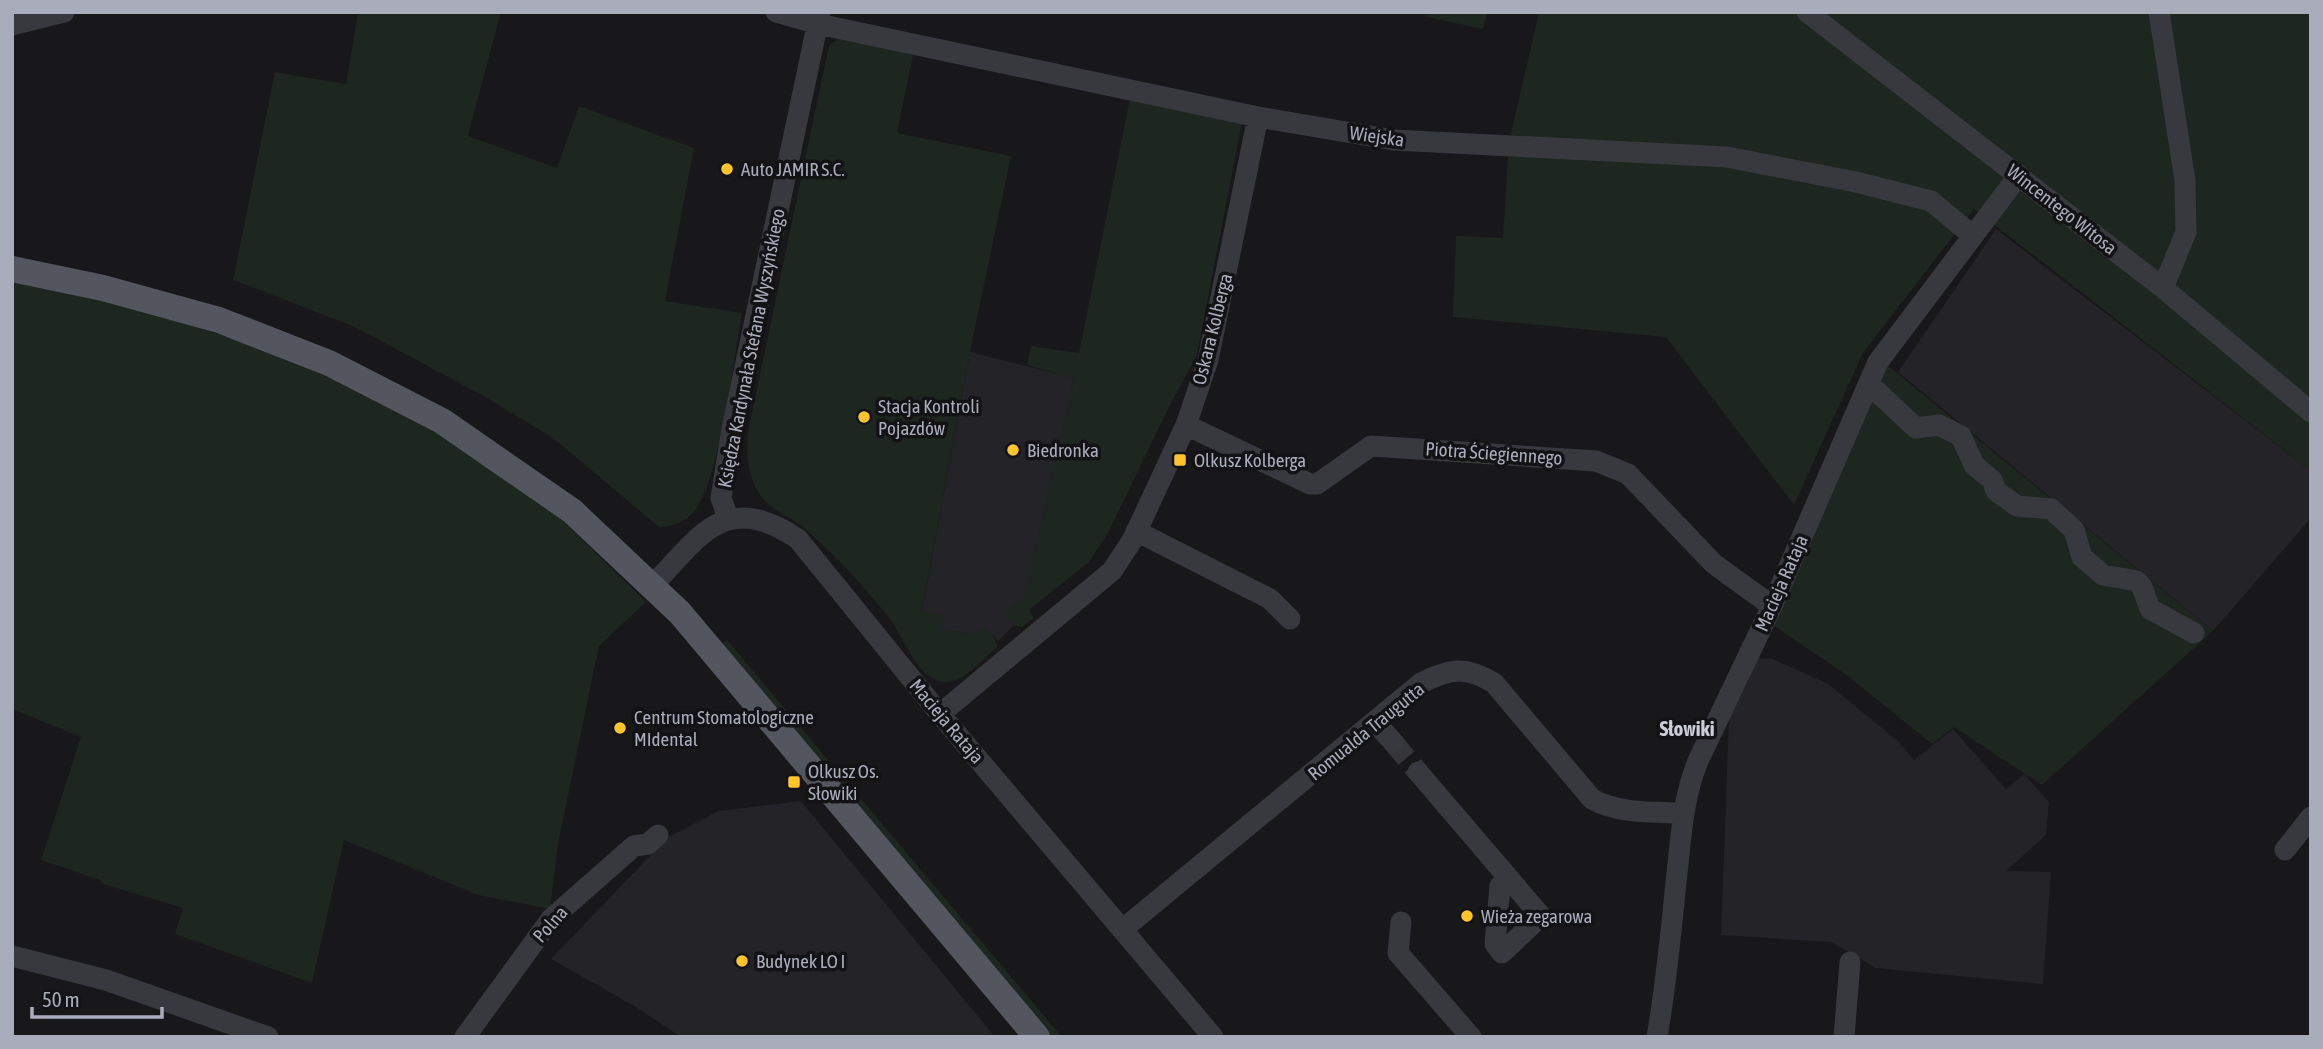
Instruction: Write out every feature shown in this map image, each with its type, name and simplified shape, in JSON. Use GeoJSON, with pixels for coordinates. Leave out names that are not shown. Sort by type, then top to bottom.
{"type":"FeatureCollection","features":[{"type":"Feature","properties":{"kind":"main road"},"geometry":{"type":"LineString","coordinates":[[12,269],[103,288],[219,320],[329,363],[442,421],[572,512],[653,585],[760,706],[1037,1037]]}},
{"type":"Feature","properties":{"kind":"street"},"geometry":{"type":"LineString","coordinates":[[12,25],[64,12]]}},
{"type":"Feature","properties":{"kind":"street","name":"Wiejska"},"geometry":{"type":"LineString","coordinates":[[776,12],[819,18],[1258,117],[1394,140],[1514,149],[1727,157],[1856,182],[1931,201],[1973,236]]}},
{"type":"Feature","properties":{"kind":"street","name":"Wincentego Witosa"},"geometry":{"type":"LineString","coordinates":[[1807,12],[2163,288],[2311,412]]}},
{"type":"Feature","properties":{"kind":"street"},"geometry":{"type":"LineString","coordinates":[[2159,12],[2185,181],[2186,232],[2163,288]]}},
{"type":"Feature","properties":{"kind":"street","name":"Księdza Kardynała Stefana Wyszyńskiego"},"geometry":{"type":"LineString","coordinates":[[728,518],[721,498],[732,429],[819,18]]}},
{"type":"Feature","properties":{"kind":"street","name":"Oskara Kolberga"},"geometry":{"type":"LineString","coordinates":[[940,714],[1112,571],[1136,531],[1186,425],[1209,360],[1258,117]]}},
{"type":"Feature","properties":{"kind":"street","name":"Macieja Rataja"},"geometry":{"type":"LineString","coordinates":[[1657,1037],[1671,944],[1684,813],[1688,787],[1698,761],[1772,606],[1878,362],[2019,175]]}},
{"type":"Feature","properties":{"kind":"street"},"geometry":{"type":"LineString","coordinates":[[1872,387],[1916,428],[1939,425],[1961,436],[1974,465],[1992,480],[1996,492],[2017,506],[2051,509],[2074,530],[2082,557],[2103,575],[2137,581],[2150,609],[2194,633]]}},
{"type":"Feature","properties":{"kind":"street","name":"Piotra Ściegiennego"},"geometry":{"type":"LineString","coordinates":[[1186,425],[1310,484],[1317,484],[1371,446],[1596,461],[1628,474],[1714,564],[1772,606]]}},
{"type":"Feature","properties":{"kind":"street"},"geometry":{"type":"LineString","coordinates":[[653,585],[708,527],[728,518]]}},
{"type":"Feature","properties":{"kind":"street","name":"Macieja Rataja"},"geometry":{"type":"LineString","coordinates":[[728,518],[767,522],[798,539],[940,714],[1213,1037]]}},
{"type":"Feature","properties":{"kind":"street"},"geometry":{"type":"LineString","coordinates":[[1136,531],[1270,599],[1290,619]]}},
{"type":"Feature","properties":{"kind":"street","name":"Romualda Traugutta"},"geometry":{"type":"LineString","coordinates":[[1123,929],[1422,683],[1439,674],[1456,670],[1475,672],[1494,683],[1592,799],[1604,806],[1626,810],[1684,813]]}},
{"type":"Feature","properties":{"kind":"street"},"geometry":{"type":"LineString","coordinates":[[1375,722],[1393,742]]}},
{"type":"Feature","properties":{"kind":"street"},"geometry":{"type":"LineString","coordinates":[[1418,772],[1508,879]]}},
{"type":"Feature","properties":{"kind":"street"},"geometry":{"type":"LineString","coordinates":[[2284,850],[2311,817]]}},
{"type":"Feature","properties":{"kind":"street","name":"Polna"},"geometry":{"type":"LineString","coordinates":[[465,1037],[551,919],[634,846],[648,844],[658,835]]}},
{"type":"Feature","properties":{"kind":"street"},"geometry":{"type":"LineString","coordinates":[[1401,922],[1398,953],[1471,1037]]}},
{"type":"Feature","properties":{"kind":"street"},"geometry":{"type":"LineString","coordinates":[[12,956],[106,980],[268,1037]]}},
{"type":"Feature","properties":{"kind":"street"},"geometry":{"type":"LineString","coordinates":[[1844,1037],[1850,962]]}},
{"type":"Feature","properties":{"kind":"shaded area"},"geometry":{"type":"Polygon","coordinates":[[[358,12],[501,12],[468,136],[557,168],[579,106],[694,148],[665,301],[742,313],[725,416],[712,471],[696,509],[684,520],[659,527],[553,438],[487,398],[355,327],[233,280],[275,72],[346,84],[358,12]]]}},
{"type":"Feature","properties":{"kind":"shaded area"},"geometry":{"type":"Polygon","coordinates":[[[1428,12],[1488,12],[1483,29],[1427,17],[1428,12]]]}},
{"type":"Feature","properties":{"kind":"shaded area"},"geometry":{"type":"Polygon","coordinates":[[[1539,12],[2311,12],[2311,471],[1974,209],[1863,353],[1794,505],[1666,337],[1453,317],[1456,236],[1503,238],[1509,142],[1539,12]]]}},
{"type":"Feature","properties":{"kind":"shaded area"},"geometry":{"type":"Polygon","coordinates":[[[840,38],[914,51],[897,133],[1011,156],[970,352],[922,611],[944,616],[941,629],[971,634],[984,627],[992,634],[998,646],[964,676],[949,682],[942,682],[924,672],[870,594],[805,529],[763,499],[755,486],[748,464],[748,432],[829,45],[840,38]]]}},
{"type":"Feature","properties":{"kind":"shaded area"},"geometry":{"type":"Polygon","coordinates":[[[1130,98],[1243,117],[1197,355],[1108,533],[1089,562],[1029,610],[1034,618],[1022,627],[1014,625],[1004,613],[1024,597],[1074,379],[1027,365],[1031,346],[1079,353],[1130,98]]]}},
{"type":"Feature","properties":{"kind":"shaded area"},"geometry":{"type":"Polygon","coordinates":[[[1996,229],[2311,471],[2311,518],[2213,631],[1898,372],[1996,229]]]}},
{"type":"Feature","properties":{"kind":"shaded area"},"geometry":{"type":"Polygon","coordinates":[[[12,279],[98,295],[325,369],[451,438],[559,517],[646,602],[599,646],[558,844],[550,909],[478,895],[344,840],[312,983],[175,934],[183,908],[103,884],[100,880],[41,860],[81,737],[12,709],[12,279]]]}},
{"type":"Feature","properties":{"kind":"shaded area"},"geometry":{"type":"Polygon","coordinates":[[[970,352],[1074,378],[1029,610],[998,641],[992,634],[940,629],[922,612],[970,352]]]}},
{"type":"Feature","properties":{"kind":"shaded area"},"geometry":{"type":"Polygon","coordinates":[[[1887,365],[2213,631],[2042,785],[1954,727],[1932,744],[1845,674],[1773,625],[1887,365]]]}},
{"type":"Feature","properties":{"kind":"shaded area"},"geometry":{"type":"Polygon","coordinates":[[[727,640],[1062,1037],[1049,1037],[722,643],[727,640]]]}},
{"type":"Feature","properties":{"kind":"shaded area"},"geometry":{"type":"Polygon","coordinates":[[[1755,658],[1773,659],[1828,684],[1898,741],[1914,760],[1953,729],[2006,789],[2024,774],[2049,802],[2046,835],[2006,871],[2051,872],[2043,984],[1876,968],[1831,942],[1721,935],[1729,718],[1755,658]]]}},
{"type":"Feature","properties":{"kind":"shaded area"},"geometry":{"type":"Polygon","coordinates":[[[801,801],[995,1037],[681,1037],[636,1007],[551,959],[668,837],[719,811],[801,801]]]}},
{"type":"Feature","properties":{"kind":"tunnel"},"geometry":{"type":"LineString","coordinates":[[1393,742],[1418,772]]}},
{"type":"Feature","properties":{"kind":"place","name":"Auto JAMIR S.C."},"geometry":{"type":"Point","coordinates":[727,169]}},
{"type":"Feature","properties":{"kind":"place","name":"Stacja Kontroli Pojazdów"},"geometry":{"type":"Point","coordinates":[864,417]}},
{"type":"Feature","properties":{"kind":"place","name":"Biedronka"},"geometry":{"type":"Point","coordinates":[1013,450]}},
{"type":"Feature","properties":{"kind":"place","name":"Olkusz Kolberga"},"geometry":{"type":"Point","coordinates":[1180,460]}},
{"type":"Feature","properties":{"kind":"place","name":"Centrum Stomatologiczne MIdental"},"geometry":{"type":"Point","coordinates":[620,728]}},
{"type":"Feature","properties":{"kind":"place","name":"Olkusz Os. Słowiki"},"geometry":{"type":"Point","coordinates":[794,782]}},
{"type":"Feature","properties":{"kind":"place","name":"Wieża zegarowa"},"geometry":{"type":"Point","coordinates":[1467,916]}},
{"type":"Feature","properties":{"kind":"place","name":"Budynek LO I"},"geometry":{"type":"Point","coordinates":[742,961]}},
{"type":"Feature","properties":{"kind":"district","name":"Słowiki"},"geometry":{"type":"Point","coordinates":[1687,728]}}]}
